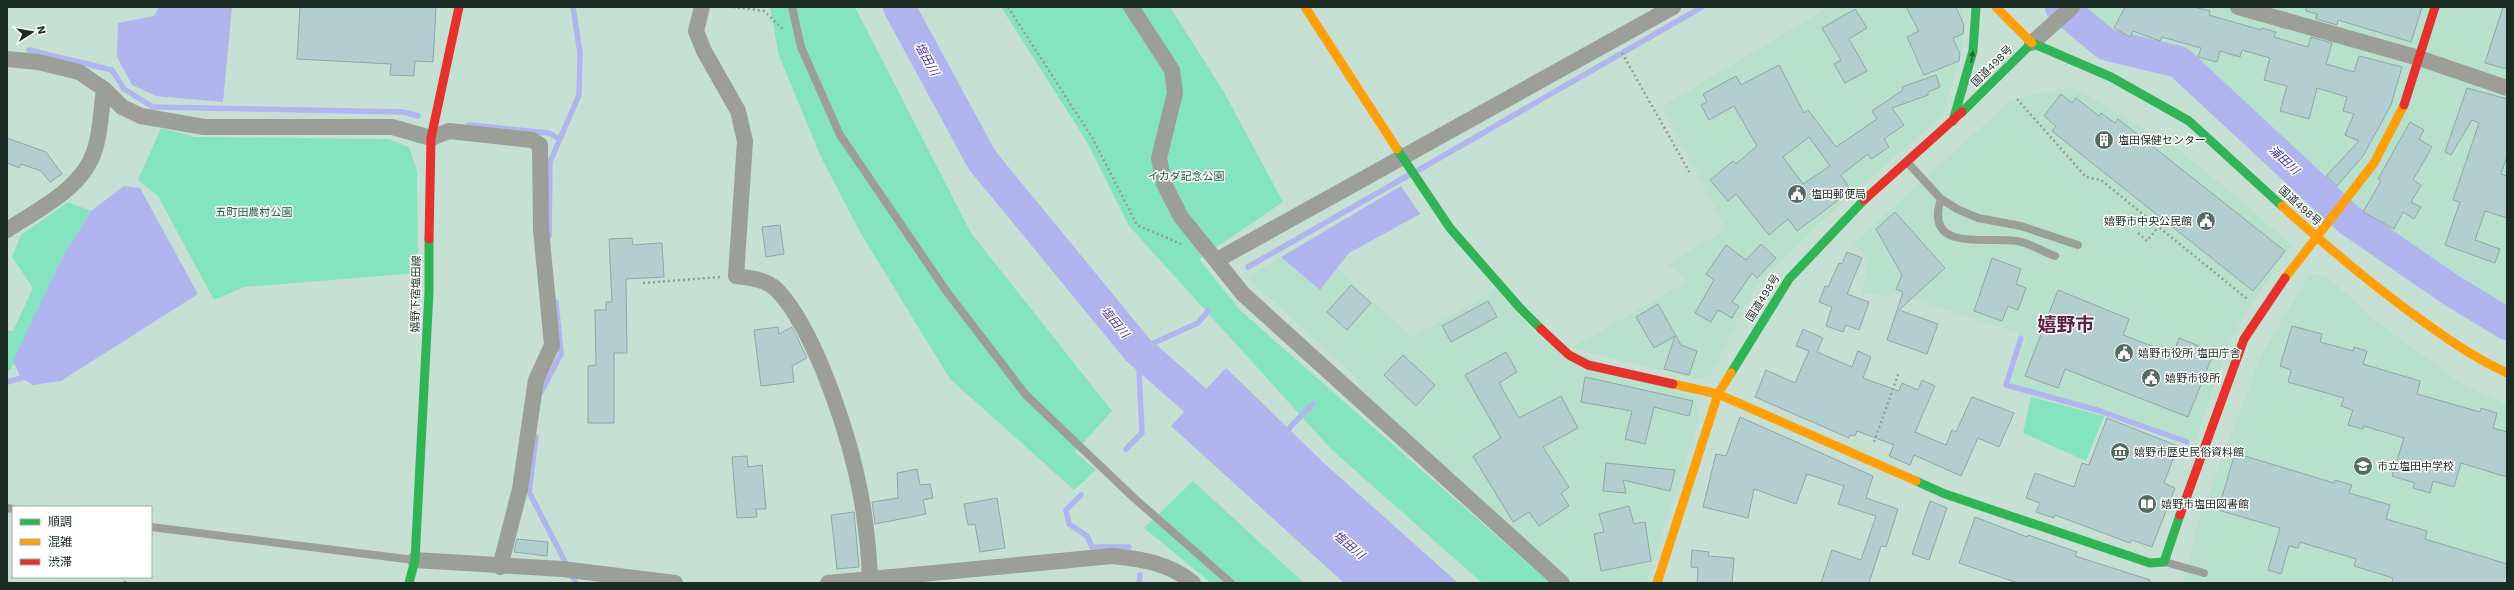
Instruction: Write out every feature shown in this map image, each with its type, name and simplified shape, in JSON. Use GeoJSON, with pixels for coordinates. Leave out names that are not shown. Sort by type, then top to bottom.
{"type":"FeatureCollection","features":[{"type":"Feature","properties":{"kind":"main road","name":"嬉野下宿塩田線"},"geometry":{"type":"LineString","coordinates":[[409,583],[415,560],[429,292],[429,162],[431,138],[459,7]]}},
{"type":"Feature","properties":{"kind":"main road"},"geometry":{"type":"LineString","coordinates":[[1305,7],[1311,19],[1404,162],[1450,228],[1520,308],[1569,356],[1588,365],[1718,394],[1945,494],[2150,563],[2164,562],[2223,392],[2244,339],[2302,255],[2344,204],[2374,162],[2402,109],[2435,7]]}},
{"type":"Feature","properties":{"kind":"main road"},"geometry":{"type":"LineString","coordinates":[[1953,121],[1972,60],[1977,23],[1976,7]]}},
{"type":"Feature","properties":{"kind":"main road"},"geometry":{"type":"LineString","coordinates":[[1996,7],[2032,43]]}},
{"type":"Feature","properties":{"kind":"main road","name":"国道498号"},"geometry":{"type":"LineString","coordinates":[[1660,581],[1718,394],[1789,279],[1852,211],[1953,121],[2032,43],[2111,77],[2189,121],[2317,238],[2392,299],[2476,359],[2507,373]]}},
{"type":"Feature","properties":{"kind":"street"},"geometry":{"type":"LineString","coordinates":[[702,7],[696,31],[704,51],[738,112],[745,141],[736,276],[762,280],[776,289],[808,334],[842,417],[859,483],[868,532],[870,579]]}},
{"type":"Feature","properties":{"kind":"street"},"geometry":{"type":"LineString","coordinates":[[1131,7],[1172,70],[1175,93],[1159,158],[1164,184],[1182,217],[1243,294],[1562,583]]}},
{"type":"Feature","properties":{"kind":"street"},"geometry":{"type":"LineString","coordinates":[[1217,260],[1404,162],[1673,7]]}},
{"type":"Feature","properties":{"kind":"street"},"geometry":{"type":"LineString","coordinates":[[2032,43],[2072,7]]}},
{"type":"Feature","properties":{"kind":"street"},"geometry":{"type":"LineString","coordinates":[[2238,7],[2419,58],[2507,88]]}},
{"type":"Feature","properties":{"kind":"street"},"geometry":{"type":"LineString","coordinates":[[7,59],[38,62],[79,72],[104,89],[122,107],[141,116],[204,127],[392,127],[431,138],[449,131],[532,140],[540,145],[542,154],[539,178],[541,230],[552,346],[536,380],[520,489],[500,567]]}},
{"type":"Feature","properties":{"kind":"street"},"geometry":{"type":"LineString","coordinates":[[7,230],[56,198],[84,173],[94,152],[104,89]]}},
{"type":"Feature","properties":{"kind":"street"},"geometry":{"type":"LineString","coordinates":[[828,583],[870,579],[931,577],[1112,556],[1150,560],[1186,580]]}},
{"type":"Feature","properties":{"kind":"street"},"geometry":{"type":"LineString","coordinates":[[415,560],[500,567],[562,569],[588,577],[675,583]]}},
{"type":"Feature","properties":{"kind":"lane"},"geometry":{"type":"LineString","coordinates":[[792,7],[801,47],[840,135],[947,292],[1026,395],[1134,498],[1231,583]]}},
{"type":"Feature","properties":{"kind":"lane"},"geometry":{"type":"LineString","coordinates":[[1907,162],[1941,198],[1978,218],[2021,226],[2078,246]]}},
{"type":"Feature","properties":{"kind":"lane"},"geometry":{"type":"LineString","coordinates":[[1941,198],[1936,214],[1940,227],[1958,239],[2018,241],[2055,256]]}},
{"type":"Feature","properties":{"kind":"lane"},"geometry":{"type":"LineString","coordinates":[[152,527],[415,560]]}},
{"type":"Feature","properties":{"kind":"lane"},"geometry":{"type":"LineString","coordinates":[[2164,562],[2204,573]]}},
{"type":"Feature","properties":{"kind":"path"},"geometry":{"type":"LineString","coordinates":[[733,7],[764,11],[801,47]]}},
{"type":"Feature","properties":{"kind":"path"},"geometry":{"type":"LineString","coordinates":[[1008,7],[1093,139],[1138,226],[1188,248]]}},
{"type":"Feature","properties":{"kind":"path"},"geometry":{"type":"LineString","coordinates":[[1625,59],[1690,173]]}},
{"type":"Feature","properties":{"kind":"path"},"geometry":{"type":"LineString","coordinates":[[2016,99],[2086,177],[2101,180],[2246,298]]}},
{"type":"Feature","properties":{"kind":"path"},"geometry":{"type":"LineString","coordinates":[[2138,234],[2147,241],[2159,226]]}},
{"type":"Feature","properties":{"kind":"path"},"geometry":{"type":"LineString","coordinates":[[643,283],[736,276]]}},
{"type":"Feature","properties":{"kind":"path"},"geometry":{"type":"LineString","coordinates":[[1868,460],[1899,372]]}},
{"type":"Feature","properties":{"kind":"shaded area"},"geometry":{"type":"Polygon","coordinates":[[[1829,7],[1963,7],[1963,47],[1942,116],[1822,221],[1753,290],[1710,376],[1696,379],[1572,348],[1688,281],[1668,264],[1726,230],[1663,106],[1829,7]]]}},
{"type":"Feature","properties":{"kind":"shaded area"},"geometry":{"type":"Polygon","coordinates":[[[2071,7],[2498,7],[2504,9],[2507,7],[2507,306],[2380,232],[2337,197],[2181,55],[2113,40],[2071,7]]]}},
{"type":"Feature","properties":{"kind":"shaded area"},"geometry":{"type":"Polygon","coordinates":[[[2073,87],[2169,143],[2232,193],[2292,246],[2246,311],[2227,349],[2195,442],[2106,410],[2010,385],[2027,336],[1894,293],[1889,297],[1862,292],[1869,257],[1853,244],[2011,100],[2073,87]]]}},
{"type":"Feature","properties":{"kind":"shaded area"},"geometry":{"type":"Polygon","coordinates":[[[1281,257],[1320,290],[1337,269],[1412,337],[1498,290],[1538,338],[1695,398],[1699,422],[1646,583],[1568,583],[1362,393],[1354,375],[1247,277],[1281,257]]]}},
{"type":"Feature","properties":{"kind":"shaded area","name":"市立塩田中学校"},"geometry":{"type":"Polygon","coordinates":[[[2310,274],[2327,276],[2374,320],[2463,385],[2507,405],[2507,583],[2182,583],[2188,568],[2196,527],[2261,356],[2310,274]]]}},
{"type":"Feature","properties":{"kind":"green space"},"geometry":{"type":"Polygon","coordinates":[[[770,7],[855,7],[971,233],[1112,411],[1075,452],[1096,470],[1074,490],[950,379],[860,232],[821,157],[779,56],[770,7]]]}},
{"type":"Feature","properties":{"kind":"green space","name":"イカダ記念公園"},"geometry":{"type":"Polygon","coordinates":[[[1001,7],[1170,7],[1224,92],[1283,202],[1199,259],[1240,310],[1550,583],[1482,583],[1331,449],[1129,226],[1087,142],[1001,7]]]}},
{"type":"Feature","properties":{"kind":"green space","name":"五町田農村公園"},"geometry":{"type":"Polygon","coordinates":[[[161,128],[195,137],[389,139],[409,147],[417,171],[418,273],[244,287],[214,300],[158,196],[138,180],[161,128]]]}},
{"type":"Feature","properties":{"kind":"green space"},"geometry":{"type":"Polygon","coordinates":[[[68,202],[91,211],[61,260],[11,369],[7,371],[7,331],[13,331],[33,288],[12,257],[21,235],[68,202]]]}},
{"type":"Feature","properties":{"kind":"green space"},"geometry":{"type":"Polygon","coordinates":[[[2031,397],[2104,416],[2086,461],[2023,433],[2031,397]]]}},
{"type":"Feature","properties":{"kind":"green space"},"geometry":{"type":"Polygon","coordinates":[[[1193,481],[1304,583],[1211,583],[1144,528],[1193,481]]]}},
{"type":"Feature","properties":{"kind":"water"},"geometry":{"type":"Polygon","coordinates":[[[159,7],[232,7],[223,102],[156,96],[132,85],[117,57],[118,23],[154,16],[159,7]]]}},
{"type":"Feature","properties":{"kind":"water"},"geometry":{"type":"Polygon","coordinates":[[[124,186],[140,188],[198,294],[61,381],[33,385],[21,378],[13,361],[61,260],[91,211],[124,186]]]}},
{"type":"Feature","properties":{"kind":"water"},"geometry":{"type":"Polygon","coordinates":[[[1401,186],[1420,214],[1349,253],[1320,290],[1281,257],[1401,186]]]}},
{"type":"Feature","properties":{"kind":"water"},"geometry":{"type":"Polygon","coordinates":[[[1226,368],[1325,464],[1458,583],[1344,583],[1171,426],[1226,368]]]}},
{"type":"Feature","properties":{"kind":"building"},"geometry":{"type":"Polygon","coordinates":[[[300,7],[436,7],[433,62],[415,61],[414,76],[390,75],[391,64],[297,59],[300,7]]]}},
{"type":"Feature","properties":{"kind":"building"},"geometry":{"type":"Polygon","coordinates":[[[1906,7],[1956,7],[1964,25],[1963,34],[1953,38],[1960,54],[1959,61],[1924,75],[1907,37],[1919,31],[1906,7]]]}},
{"type":"Feature","properties":{"kind":"building"},"geometry":{"type":"Polygon","coordinates":[[[2125,7],[2194,7],[2210,11],[2209,15],[2261,30],[2262,28],[2276,32],[2274,37],[2308,47],[2311,37],[2332,43],[2326,64],[2354,72],[2359,56],[2402,67],[2391,105],[2363,156],[2337,186],[2326,176],[2359,141],[2345,135],[2354,114],[2343,111],[2347,97],[2317,88],[2309,119],[2280,111],[2287,86],[2264,80],[2270,58],[2242,50],[2240,57],[2220,51],[2217,62],[2198,57],[2201,48],[2162,37],[2160,41],[2133,31],[2130,37],[2114,28],[2125,7]]]}},
{"type":"Feature","properties":{"kind":"building"},"geometry":{"type":"Polygon","coordinates":[[[2306,7],[2422,7],[2411,42],[2338,20],[2337,25],[2316,19],[2317,14],[2306,11],[2306,7]]]}},
{"type":"Feature","properties":{"kind":"building"},"geometry":{"type":"Polygon","coordinates":[[[2503,7],[2507,7],[2507,69],[2485,63],[2503,7]]]}},
{"type":"Feature","properties":{"kind":"building"},"geometry":{"type":"Polygon","coordinates":[[[1855,9],[1867,28],[1849,39],[1867,71],[1845,83],[1834,64],[1841,60],[1822,28],[1855,9]]]}},
{"type":"Feature","properties":{"kind":"building"},"geometry":{"type":"Polygon","coordinates":[[[1779,65],[1804,113],[1808,110],[1836,147],[1877,119],[1872,111],[1903,90],[1902,87],[1936,75],[1940,87],[1928,92],[1928,95],[1892,108],[1904,125],[1884,139],[1889,147],[1871,159],[1868,154],[1841,175],[1852,193],[1837,201],[1797,231],[1788,219],[1769,235],[1736,194],[1728,201],[1710,180],[1733,161],[1736,164],[1757,146],[1734,106],[1709,120],[1701,105],[1707,102],[1703,94],[1736,76],[1741,85],[1779,65]],[[1809,137],[1783,157],[1803,184],[1830,166],[1809,137]]]}},
{"type":"Feature","properties":{"kind":"building"},"geometry":{"type":"Polygon","coordinates":[[[2467,88],[2507,99],[2507,156],[2501,174],[2507,176],[2507,218],[2485,211],[2475,240],[2500,249],[2495,263],[2445,245],[2460,202],[2453,200],[2479,123],[2472,120],[2451,155],[2445,152],[2467,88]]]}},
{"type":"Feature","properties":{"kind":"building","name":"嬉野市中央公民館"},"geometry":{"type":"Polygon","coordinates":[[[2061,94],[2072,103],[2076,98],[2099,116],[2101,113],[2115,123],[2118,119],[2285,251],[2253,291],[2052,131],[2056,126],[2044,116],[2061,94]]]}},
{"type":"Feature","properties":{"kind":"building"},"geometry":{"type":"Polygon","coordinates":[[[2410,122],[2424,130],[2419,139],[2432,147],[2413,180],[2421,185],[2411,202],[2421,207],[2414,219],[2403,212],[2394,229],[2363,212],[2381,181],[2378,179],[2410,122]]]}},
{"type":"Feature","properties":{"kind":"building"},"geometry":{"type":"Polygon","coordinates":[[[7,138],[46,152],[62,174],[50,182],[41,171],[21,164],[19,168],[7,163],[7,138]]]}},
{"type":"Feature","properties":{"kind":"building"},"geometry":{"type":"Polygon","coordinates":[[[1895,212],[1945,268],[1899,310],[1938,324],[1927,354],[1887,340],[1903,292],[1896,289],[1902,275],[1876,229],[1895,212]]]}},
{"type":"Feature","properties":{"kind":"building"},"geometry":{"type":"Polygon","coordinates":[[[780,225],[784,254],[766,257],[762,227],[780,225]]]}},
{"type":"Feature","properties":{"kind":"building"},"geometry":{"type":"Polygon","coordinates":[[[632,238],[633,245],[662,243],[664,277],[626,279],[627,353],[614,353],[614,423],[588,423],[588,366],[596,365],[595,310],[606,310],[606,302],[612,302],[609,239],[632,238]]]}},
{"type":"Feature","properties":{"kind":"building"},"geometry":{"type":"Polygon","coordinates":[[[1761,244],[1776,258],[1757,278],[1752,273],[1732,302],[1739,306],[1732,318],[1718,310],[1711,322],[1695,313],[1714,280],[1706,274],[1726,245],[1746,260],[1761,244]]]}},
{"type":"Feature","properties":{"kind":"building"},"geometry":{"type":"Polygon","coordinates":[[[1847,252],[1862,258],[1847,294],[1869,302],[1859,330],[1846,325],[1843,332],[1826,326],[1832,307],[1819,302],[1825,286],[1828,287],[1839,263],[1842,264],[1847,252]]]}},
{"type":"Feature","properties":{"kind":"building"},"geometry":{"type":"Polygon","coordinates":[[[1992,258],[2021,269],[2016,284],[2026,288],[2018,310],[2008,306],[2002,321],[1974,311],[1992,258]]]}},
{"type":"Feature","properties":{"kind":"building"},"geometry":{"type":"Polygon","coordinates":[[[1351,285],[1371,303],[1347,330],[1327,312],[1351,285]]]}},
{"type":"Feature","properties":{"kind":"building","name":"嬉野市役所 塩田庁舎"},"geometry":{"type":"Polygon","coordinates":[[[2058,290],[2129,319],[2123,335],[2173,354],[2179,338],[2214,352],[2188,417],[2065,369],[2058,388],[2025,376],[2058,290]]]}},
{"type":"Feature","properties":{"kind":"building"},"geometry":{"type":"Polygon","coordinates":[[[1488,301],[1497,317],[1451,342],[1442,326],[1488,301]]]}},
{"type":"Feature","properties":{"kind":"building"},"geometry":{"type":"Polygon","coordinates":[[[1658,304],[1681,345],[1697,351],[1689,375],[1664,369],[1675,336],[1654,348],[1636,317],[1658,304]]]}},
{"type":"Feature","properties":{"kind":"building"},"geometry":{"type":"Polygon","coordinates":[[[2292,326],[2322,334],[2320,342],[2353,351],[2354,347],[2367,351],[2363,364],[2420,381],[2417,394],[2480,412],[2481,408],[2497,413],[2493,428],[2507,432],[2507,477],[2461,463],[2454,487],[2433,481],[2430,493],[2413,488],[2415,483],[2392,476],[2404,438],[2364,426],[2363,429],[2348,425],[2353,410],[2341,406],[2344,398],[2288,382],[2291,370],[2280,366],[2292,326]]]}},
{"type":"Feature","properties":{"kind":"building"},"geometry":{"type":"Polygon","coordinates":[[[778,327],[779,334],[792,327],[807,358],[792,366],[794,382],[761,386],[754,330],[778,327]]]}},
{"type":"Feature","properties":{"kind":"building"},"geometry":{"type":"Polygon","coordinates":[[[1803,329],[1823,338],[1817,352],[1852,367],[1858,351],[1871,357],[1863,378],[1899,391],[1902,383],[1918,390],[1922,380],[1935,386],[1915,432],[1946,445],[1952,430],[1956,432],[1972,397],[2014,413],[1999,447],[1978,438],[1961,476],[1914,455],[1910,465],[1889,456],[1894,445],[1857,431],[1855,436],[1850,435],[1849,438],[1755,397],[1766,370],[1795,383],[1809,351],[1796,346],[1803,329]]]}},
{"type":"Feature","properties":{"kind":"building"},"geometry":{"type":"Polygon","coordinates":[[[1506,352],[1517,372],[1499,383],[1519,418],[1561,396],[1578,428],[1543,447],[1569,487],[1561,493],[1569,506],[1539,526],[1529,512],[1513,522],[1473,456],[1501,438],[1465,375],[1506,352]]]}},
{"type":"Feature","properties":{"kind":"building"},"geometry":{"type":"Polygon","coordinates":[[[1403,355],[1435,385],[1416,406],[1384,375],[1403,355]]]}},
{"type":"Feature","properties":{"kind":"building"},"geometry":{"type":"Polygon","coordinates":[[[1585,377],[1693,401],[1689,416],[1654,407],[1645,444],[1625,439],[1632,411],[1581,402],[1585,377]]]}},
{"type":"Feature","properties":{"kind":"building"},"geometry":{"type":"Polygon","coordinates":[[[1740,417],[1873,476],[1866,498],[1898,509],[1886,547],[1881,546],[1869,583],[1821,583],[1832,550],[1861,560],[1876,516],[1838,504],[1844,486],[1807,474],[1796,504],[1754,489],[1748,518],[1703,507],[1716,454],[1726,456],[1740,417]]]}},
{"type":"Feature","properties":{"kind":"building"},"geometry":{"type":"Polygon","coordinates":[[[2107,418],[2178,446],[2164,483],[2175,488],[2152,547],[2132,540],[2130,543],[2055,515],[2054,518],[2036,512],[2040,503],[2026,498],[2035,473],[2074,487],[2082,463],[2089,465],[2107,418]]]}},
{"type":"Feature","properties":{"kind":"building"},"geometry":{"type":"Polygon","coordinates":[[[2235,453],[2334,483],[2335,480],[2352,485],[2349,493],[2390,505],[2386,519],[2427,531],[2425,539],[2507,564],[2507,583],[2392,583],[2393,578],[2354,566],[2356,559],[2300,542],[2298,548],[2289,546],[2281,574],[2268,570],[2280,528],[2218,510],[2235,453]]]}},
{"type":"Feature","properties":{"kind":"building"},"geometry":{"type":"Polygon","coordinates":[[[747,456],[748,467],[762,465],[766,509],[756,509],[757,517],[737,518],[732,457],[747,456]]]}},
{"type":"Feature","properties":{"kind":"building"},"geometry":{"type":"Polygon","coordinates":[[[1606,463],[1675,470],[1670,491],[1623,480],[1626,493],[1603,491],[1606,463]]]}},
{"type":"Feature","properties":{"kind":"building"},"geometry":{"type":"Polygon","coordinates":[[[917,469],[920,485],[930,484],[933,498],[923,500],[926,514],[875,524],[872,502],[898,498],[897,473],[917,469]]]}},
{"type":"Feature","properties":{"kind":"building"},"geometry":{"type":"Polygon","coordinates":[[[997,498],[1005,548],[980,552],[975,524],[968,525],[964,504],[997,498]]]}},
{"type":"Feature","properties":{"kind":"building"},"geometry":{"type":"Polygon","coordinates":[[[1930,501],[1947,508],[1929,560],[1912,554],[1930,501]]]}},
{"type":"Feature","properties":{"kind":"building"},"geometry":{"type":"Polygon","coordinates":[[[1629,506],[1634,524],[1645,522],[1651,561],[1601,571],[1594,534],[1604,532],[1599,514],[1629,506]]]}},
{"type":"Feature","properties":{"kind":"building"},"geometry":{"type":"Polygon","coordinates":[[[854,512],[859,567],[837,569],[831,515],[854,512]]]}},
{"type":"Feature","properties":{"kind":"building"},"geometry":{"type":"Polygon","coordinates":[[[1975,517],[2027,537],[2028,535],[2077,552],[2075,556],[2150,580],[2150,583],[2018,583],[1959,563],[1975,517]]]}},
{"type":"Feature","properties":{"kind":"building"},"geometry":{"type":"Polygon","coordinates":[[[517,539],[548,542],[547,556],[514,552],[517,539]]]}},
{"type":"Feature","properties":{"kind":"building"},"geometry":{"type":"Polygon","coordinates":[[[1692,550],[1709,552],[1708,556],[1734,558],[1732,583],[1697,583],[1698,568],[1691,567],[1692,550]]]}},
{"type":"Feature","properties":{"kind":"waterway"},"geometry":{"type":"LineString","coordinates":[[549,236],[550,162],[579,95],[580,53],[573,7]]}},
{"type":"Feature","properties":{"kind":"waterway","name":"塩田川"},"geometry":{"type":"LineString","coordinates":[[899,7],[982,160],[1138,350],[1195,400],[1226,432]]}},
{"type":"Feature","properties":{"kind":"waterway"},"geometry":{"type":"LineString","coordinates":[[1417,171],[1702,7]]}},
{"type":"Feature","properties":{"kind":"waterway","name":"浦田川"},"geometry":{"type":"LineString","coordinates":[[2061,7],[2107,45],[2179,62],[2348,219],[2451,290],[2507,324]]}},
{"type":"Feature","properties":{"kind":"waterway"},"geometry":{"type":"LineString","coordinates":[[29,50],[112,70],[124,89],[153,107],[403,112],[418,116]]}},
{"type":"Feature","properties":{"kind":"waterway"},"geometry":{"type":"LineString","coordinates":[[469,125],[549,133],[559,139]]}},
{"type":"Feature","properties":{"kind":"waterway"},"geometry":{"type":"LineString","coordinates":[[1248,267],[1409,175]]}},
{"type":"Feature","properties":{"kind":"waterway"},"geometry":{"type":"LineString","coordinates":[[541,392],[561,354],[556,302]]}},
{"type":"Feature","properties":{"kind":"waterway"},"geometry":{"type":"LineString","coordinates":[[1126,449],[1142,433],[1138,350],[1198,323],[1209,310]]}},
{"type":"Feature","properties":{"kind":"waterway"},"geometry":{"type":"LineString","coordinates":[[2021,338],[2006,385],[2097,410],[2187,442]]}},
{"type":"Feature","properties":{"kind":"waterway"},"geometry":{"type":"LineString","coordinates":[[7,382],[21,378],[26,372]]}},
{"type":"Feature","properties":{"kind":"waterway"},"geometry":{"type":"LineString","coordinates":[[1286,436],[1290,427],[1313,404]]}},
{"type":"Feature","properties":{"kind":"waterway"},"geometry":{"type":"LineString","coordinates":[[536,437],[529,492],[576,583]]}},
{"type":"Feature","properties":{"kind":"waterway"},"geometry":{"type":"LineString","coordinates":[[1081,495],[1066,510],[1069,524],[1087,536],[1092,547],[1129,547]]}},
{"type":"Feature","properties":{"kind":"waterway"},"geometry":{"type":"LineString","coordinates":[[1139,583],[1140,575]]}},
{"type":"Feature","properties":{"kind":"traffic: fast"},"geometry":{"type":"LineString","coordinates":[[1953,121],[1973,51],[1976,7]]}},
{"type":"Feature","properties":{"kind":"traffic: fast"},"geometry":{"type":"LineString","coordinates":[[1962,112],[2032,43],[2111,77],[2189,121],[2282,206]]}},
{"type":"Feature","properties":{"kind":"traffic: fast"},"geometry":{"type":"LineString","coordinates":[[1397,149],[1450,228],[1520,308],[1541,329]]}},
{"type":"Feature","properties":{"kind":"traffic: fast"},"geometry":{"type":"LineString","coordinates":[[1731,373],[1789,279],[1864,200]]}},
{"type":"Feature","properties":{"kind":"traffic: fast"},"geometry":{"type":"LineString","coordinates":[[409,583],[415,560],[429,292],[429,239]]}},
{"type":"Feature","properties":{"kind":"traffic: fast"},"geometry":{"type":"LineString","coordinates":[[1916,481],[1945,494],[2150,563],[2164,562],[2180,515]]}},
{"type":"Feature","properties":{"kind":"traffic: slow"},"geometry":{"type":"LineString","coordinates":[[1305,7],[1397,149]]}},
{"type":"Feature","properties":{"kind":"traffic: slow"},"geometry":{"type":"LineString","coordinates":[[1996,7],[2032,43]]}},
{"type":"Feature","properties":{"kind":"traffic: slow"},"geometry":{"type":"LineString","coordinates":[[2285,278],[2374,163],[2404,105]]}},
{"type":"Feature","properties":{"kind":"traffic: slow"},"geometry":{"type":"LineString","coordinates":[[2282,206],[2315,236],[2403,307],[2463,349],[2507,373]]}},
{"type":"Feature","properties":{"kind":"traffic: slow"},"geometry":{"type":"LineString","coordinates":[[1657,583],[1718,394],[1731,373]]}},
{"type":"Feature","properties":{"kind":"traffic: slow"},"geometry":{"type":"LineString","coordinates":[[1673,384],[1718,394],[1916,481]]}},
{"type":"Feature","properties":{"kind":"traffic: jam"},"geometry":{"type":"LineString","coordinates":[[429,239],[431,138],[459,7]]}},
{"type":"Feature","properties":{"kind":"traffic: jam"},"geometry":{"type":"LineString","coordinates":[[2404,105],[2435,7]]}},
{"type":"Feature","properties":{"kind":"traffic: jam"},"geometry":{"type":"LineString","coordinates":[[1864,200],[1962,112]]}},
{"type":"Feature","properties":{"kind":"traffic: jam"},"geometry":{"type":"LineString","coordinates":[[2180,515],[2244,339],[2285,278]]}},
{"type":"Feature","properties":{"kind":"traffic: jam"},"geometry":{"type":"LineString","coordinates":[[1541,329],[1569,355],[1588,365],[1673,384]]}},
{"type":"Feature","properties":{"kind":"place","name":"塩田保健センター"},"geometry":{"type":"Point","coordinates":[2104,140]}},
{"type":"Feature","properties":{"kind":"place","name":"塩田郵便局"},"geometry":{"type":"Point","coordinates":[1797,194]}},
{"type":"Feature","properties":{"kind":"place","name":"嬉野市中央公民館"},"geometry":{"type":"Point","coordinates":[2206,221]}},
{"type":"Feature","properties":{"kind":"place","name":"嬉野市役所 塩田庁舎"},"geometry":{"type":"Point","coordinates":[2124,353]}},
{"type":"Feature","properties":{"kind":"place","name":"嬉野市役所"},"geometry":{"type":"Point","coordinates":[2151,378]}},
{"type":"Feature","properties":{"kind":"place","name":"嬉野市歴史民俗資料館"},"geometry":{"type":"Point","coordinates":[2120,452]}},
{"type":"Feature","properties":{"kind":"place","name":"市立塩田中学校"},"geometry":{"type":"Point","coordinates":[2363,466]}},
{"type":"Feature","properties":{"kind":"place","name":"嬉野市塩田図書館"},"geometry":{"type":"Point","coordinates":[2147,504]}},
{"type":"Feature","properties":{"kind":"district","name":"嬉野市"},"geometry":{"type":"Point","coordinates":[2066,324]}}]}
